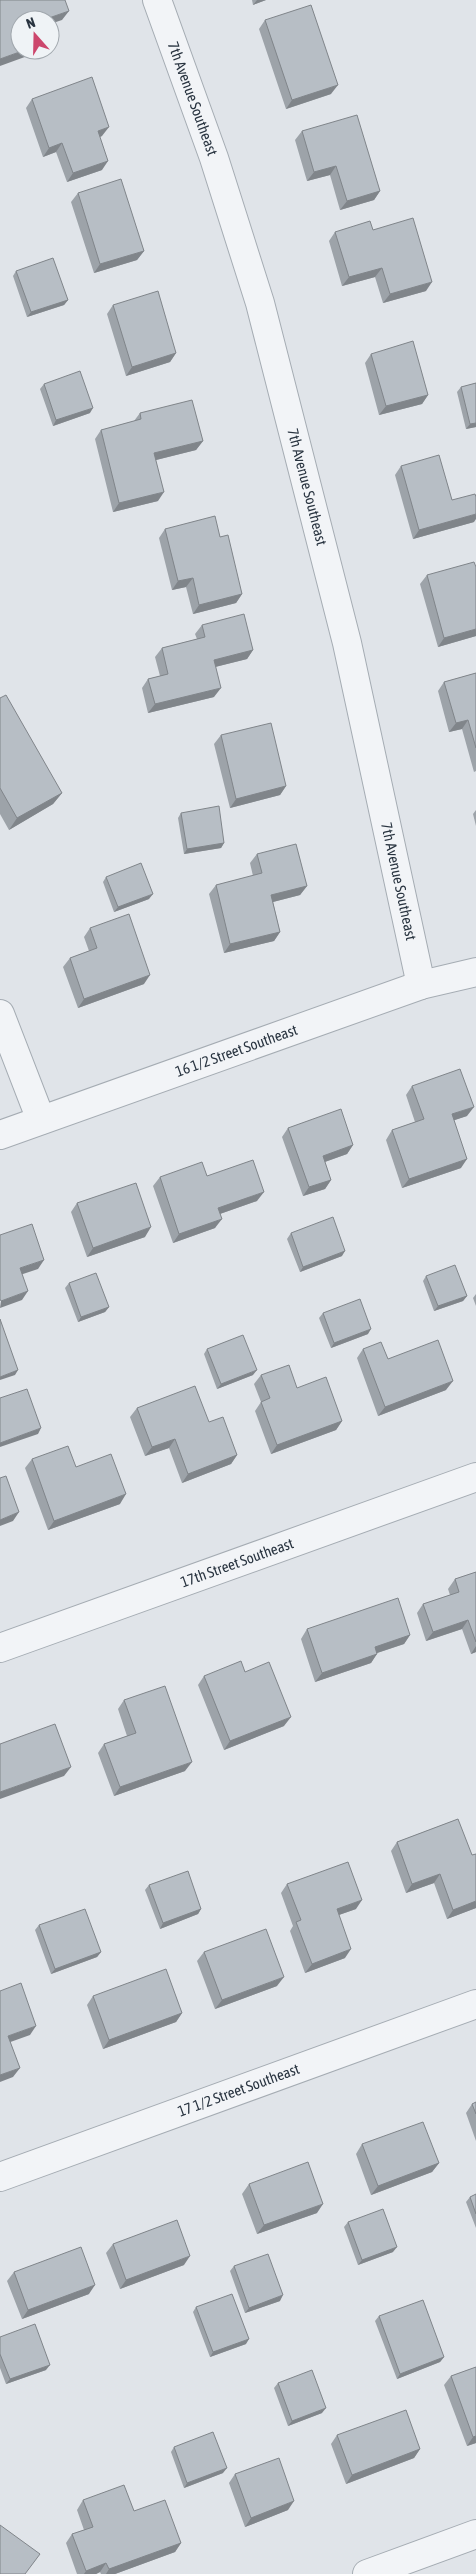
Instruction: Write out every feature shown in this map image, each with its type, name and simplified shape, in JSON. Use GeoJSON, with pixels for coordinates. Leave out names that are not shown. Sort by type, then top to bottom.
{"type":"FeatureCollection","features":[{"type":"Feature","properties":{"kind":"street","name":"7th Avenue Southeast"},"geometry":{"type":"LineString","coordinates":[[157,0],[214,158],[263,313],[347,642],[422,985]]}},
{"type":"Feature","properties":{"kind":"street","name":"16 1/2 Street Southeast"},"geometry":{"type":"LineString","coordinates":[[0,1135],[422,985],[476,972]]}},
{"type":"Feature","properties":{"kind":"street"},"geometry":{"type":"LineString","coordinates":[[0,1014],[41,1120]]}},
{"type":"Feature","properties":{"kind":"street","name":"17th Street Southeast"},"geometry":{"type":"LineString","coordinates":[[0,1648],[476,1477]]}},
{"type":"Feature","properties":{"kind":"street","name":"17 1/2 Street Southeast"},"geometry":{"type":"LineString","coordinates":[[0,2177],[476,2004]]}},
{"type":"Feature","properties":{"kind":"street"},"geometry":{"type":"LineString","coordinates":[[367,2574],[476,2534]]}},
{"type":"Feature","properties":{"kind":"building"},"geometry":{"type":"Polygon","coordinates":[[[0,0],[65,0],[69,11],[60,14],[60,10],[10,10],[10,55],[0,59],[0,0]]]}},
{"type":"Feature","properties":{"kind":"building"},"geometry":{"type":"Polygon","coordinates":[[[311,5],[338,85],[292,100],[265,20],[311,5]]]}},
{"type":"Feature","properties":{"kind":"building"},"geometry":{"type":"Polygon","coordinates":[[[92,77],[109,127],[98,131],[108,161],[73,173],[62,143],[49,148],[32,99],[92,77]]]}},
{"type":"Feature","properties":{"kind":"building"},"geometry":{"type":"Polygon","coordinates":[[[357,115],[380,191],[347,201],[336,166],[314,172],[302,131],[357,115]]]}},
{"type":"Feature","properties":{"kind":"building"},"geometry":{"type":"Polygon","coordinates":[[[121,179],[144,251],[100,264],[78,193],[121,179]]]}},
{"type":"Feature","properties":{"kind":"building"},"geometry":{"type":"Polygon","coordinates":[[[413,218],[432,282],[390,294],[382,268],[349,277],[335,232],[370,221],[373,230],[413,218]]]}},
{"type":"Feature","properties":{"kind":"building"},"geometry":{"type":"Polygon","coordinates":[[[53,258],[68,300],[31,312],[16,271],[53,258]]]}},
{"type":"Feature","properties":{"kind":"building"},"geometry":{"type":"Polygon","coordinates":[[[158,291],[176,353],[132,367],[113,305],[158,291]]]}},
{"type":"Feature","properties":{"kind":"building"},"geometry":{"type":"Polygon","coordinates":[[[413,341],[428,395],[386,406],[371,354],[413,341]]]}},
{"type":"Feature","properties":{"kind":"building"},"geometry":{"type":"Polygon","coordinates":[[[80,371],[93,408],[56,420],[44,384],[80,371]]]}},
{"type":"Feature","properties":{"kind":"building"},"geometry":{"type":"Polygon","coordinates":[[[476,383],[476,423],[470,424],[461,387],[476,383]]]}},
{"type":"Feature","properties":{"kind":"building"},"geometry":{"type":"Polygon","coordinates":[[[192,400],[203,441],[154,453],[164,492],[119,503],[101,430],[141,419],[140,413],[192,400]]]}},
{"type":"Feature","properties":{"kind":"building"},"geometry":{"type":"Polygon","coordinates":[[[439,455],[452,500],[475,494],[476,514],[419,530],[401,466],[439,455]]]}},
{"type":"Feature","properties":{"kind":"building"},"geometry":{"type":"Polygon","coordinates":[[[215,516],[220,537],[228,535],[242,594],[199,605],[193,578],[178,581],[165,529],[215,516]]]}},
{"type":"Feature","properties":{"kind":"building"},"geometry":{"type":"Polygon","coordinates":[[[474,562],[476,567],[476,629],[444,638],[427,575],[474,562]]]}},
{"type":"Feature","properties":{"kind":"building"},"geometry":{"type":"Polygon","coordinates":[[[244,614],[253,650],[214,660],[221,688],[155,704],[148,679],[168,674],[162,648],[205,637],[202,625],[244,614]]]}},
{"type":"Feature","properties":{"kind":"building"},"geometry":{"type":"Polygon","coordinates":[[[476,673],[476,748],[468,720],[456,723],[444,682],[476,673]]]}},
{"type":"Feature","properties":{"kind":"building"},"geometry":{"type":"Polygon","coordinates":[[[6,695],[62,793],[17,818],[0,788],[0,698],[6,695]]]}},
{"type":"Feature","properties":{"kind":"building"},"geometry":{"type":"Polygon","coordinates":[[[271,723],[286,786],[236,799],[221,735],[271,723]]]}},
{"type":"Feature","properties":{"kind":"building"},"geometry":{"type":"Polygon","coordinates":[[[219,806],[224,843],[187,849],[181,813],[219,806]]]}},
{"type":"Feature","properties":{"kind":"building"},"geometry":{"type":"Polygon","coordinates":[[[296,844],[307,886],[271,895],[280,932],[230,944],[216,885],[262,873],[257,854],[296,844]]]}},
{"type":"Feature","properties":{"kind":"building"},"geometry":{"type":"Polygon","coordinates":[[[141,863],[153,894],[118,907],[106,877],[141,863]]]}},
{"type":"Feature","properties":{"kind":"building"},"geometry":{"type":"Polygon","coordinates":[[[129,914],[150,975],[84,999],[70,958],[97,948],[90,928],[129,914]]]}},
{"type":"Feature","properties":{"kind":"building"},"geometry":{"type":"Polygon","coordinates":[[[460,1069],[474,1107],[452,1114],[467,1159],[409,1179],[392,1130],[424,1119],[412,1086],[460,1069]]]}},
{"type":"Feature","properties":{"kind":"building"},"geometry":{"type":"Polygon","coordinates":[[[341,1109],[353,1145],[323,1156],[331,1180],[309,1187],[288,1128],[341,1109]]]}},
{"type":"Feature","properties":{"kind":"building"},"geometry":{"type":"Polygon","coordinates":[[[253,1160],[264,1192],[218,1208],[222,1219],[179,1234],[160,1177],[202,1162],[207,1176],[253,1160]]]}},
{"type":"Feature","properties":{"kind":"building"},"geometry":{"type":"Polygon","coordinates":[[[136,1183],[151,1227],[93,1248],[77,1203],[136,1183]]]}},
{"type":"Feature","properties":{"kind":"building"},"geometry":{"type":"Polygon","coordinates":[[[333,1217],[345,1251],[303,1267],[291,1233],[333,1217]]]}},
{"type":"Feature","properties":{"kind":"building"},"geometry":{"type":"Polygon","coordinates":[[[32,1224],[44,1260],[20,1268],[28,1291],[1,1301],[0,1235],[32,1224]]]}},
{"type":"Feature","properties":{"kind":"building"},"geometry":{"type":"Polygon","coordinates":[[[455,1265],[467,1296],[438,1306],[426,1276],[455,1265]]]}},
{"type":"Feature","properties":{"kind":"building"},"geometry":{"type":"Polygon","coordinates":[[[96,1273],[109,1307],[81,1317],[69,1283],[96,1273]]]}},
{"type":"Feature","properties":{"kind":"building"},"geometry":{"type":"Polygon","coordinates":[[[360,1299],[371,1329],[334,1343],[323,1313],[360,1299]]]}},
{"type":"Feature","properties":{"kind":"building"},"geometry":{"type":"Polygon","coordinates":[[[0,1319],[18,1370],[0,1377],[0,1319]]]}},
{"type":"Feature","properties":{"kind":"building"},"geometry":{"type":"Polygon","coordinates":[[[243,1335],[257,1370],[221,1384],[207,1349],[243,1335]]]}},
{"type":"Feature","properties":{"kind":"building"},"geometry":{"type":"Polygon","coordinates":[[[438,1340],[453,1381],[385,1407],[363,1349],[381,1342],[388,1359],[438,1340]]]}},
{"type":"Feature","properties":{"kind":"building"},"geometry":{"type":"Polygon","coordinates":[[[289,1365],[297,1388],[326,1377],[342,1421],[277,1445],[261,1402],[270,1398],[261,1375],[289,1365]]]}},
{"type":"Feature","properties":{"kind":"building"},"geometry":{"type":"Polygon","coordinates":[[[195,1386],[209,1422],[223,1417],[237,1455],[188,1474],[175,1439],[152,1447],[137,1408],[195,1386]]]}},
{"type":"Feature","properties":{"kind":"building"},"geometry":{"type":"Polygon","coordinates":[[[27,1389],[41,1428],[0,1443],[0,1398],[27,1389]]]}},
{"type":"Feature","properties":{"kind":"building"},"geometry":{"type":"Polygon","coordinates":[[[68,1446],[76,1467],[111,1454],[126,1494],[54,1521],[32,1459],[68,1446]]]}},
{"type":"Feature","properties":{"kind":"building"},"geometry":{"type":"Polygon","coordinates":[[[6,1476],[19,1512],[0,1520],[0,1478],[6,1476]]]}},
{"type":"Feature","properties":{"kind":"building"},"geometry":{"type":"Polygon","coordinates":[[[476,1572],[476,1642],[468,1620],[433,1632],[423,1604],[459,1592],[455,1579],[476,1572]]]}},
{"type":"Feature","properties":{"kind":"building"},"geometry":{"type":"Polygon","coordinates":[[[398,1598],[410,1635],[375,1647],[377,1654],[322,1673],[307,1629],[398,1598]]]}},
{"type":"Feature","properties":{"kind":"building"},"geometry":{"type":"Polygon","coordinates":[[[241,1661],[245,1672],[269,1662],[291,1717],[230,1741],[204,1676],[241,1661]]]}},
{"type":"Feature","properties":{"kind":"building"},"geometry":{"type":"Polygon","coordinates":[[[165,1686],[192,1762],[120,1787],[104,1744],[136,1733],[124,1700],[165,1686]]]}},
{"type":"Feature","properties":{"kind":"building"},"geometry":{"type":"Polygon","coordinates":[[[55,1724],[71,1767],[0,1792],[0,1744],[55,1724]]]}},
{"type":"Feature","properties":{"kind":"building"},"geometry":{"type":"Polygon","coordinates":[[[458,1819],[472,1855],[476,1854],[476,1901],[453,1910],[440,1874],[412,1884],[397,1842],[458,1819]]]}},
{"type":"Feature","properties":{"kind":"building"},"geometry":{"type":"Polygon","coordinates":[[[348,1862],[362,1900],[337,1909],[351,1949],[312,1964],[296,1922],[301,1920],[287,1884],[348,1862]]]}},
{"type":"Feature","properties":{"kind":"building"},"geometry":{"type":"Polygon","coordinates":[[[188,1871],[201,1909],[163,1923],[149,1885],[188,1871]]]}},
{"type":"Feature","properties":{"kind":"building"},"geometry":{"type":"Polygon","coordinates":[[[85,1909],[101,1952],[55,1969],[39,1925],[85,1909]]]}},
{"type":"Feature","properties":{"kind":"building"},"geometry":{"type":"Polygon","coordinates":[[[266,1929],[284,1977],[222,2000],[204,1952],[266,1929]]]}},
{"type":"Feature","properties":{"kind":"building"},"geometry":{"type":"Polygon","coordinates":[[[166,1969],[182,2013],[109,2040],[93,1996],[166,1969]]]}},
{"type":"Feature","properties":{"kind":"building"},"geometry":{"type":"Polygon","coordinates":[[[21,1983],[36,2026],[8,2036],[20,2068],[0,2075],[0,1991],[21,1983]]]}},
{"type":"Feature","properties":{"kind":"building"},"geometry":{"type":"Polygon","coordinates":[[[476,2102],[476,2114],[472,2104],[476,2102]]]}},
{"type":"Feature","properties":{"kind":"building"},"geometry":{"type":"Polygon","coordinates":[[[423,2122],[439,2163],[378,2186],[362,2144],[423,2122]]]}},
{"type":"Feature","properties":{"kind":"building"},"geometry":{"type":"Polygon","coordinates":[[[308,2162],[323,2204],[264,2225],[249,2184],[308,2162]]]}},
{"type":"Feature","properties":{"kind":"building"},"geometry":{"type":"Polygon","coordinates":[[[476,2194],[476,2214],[470,2197],[476,2194]]]}},
{"type":"Feature","properties":{"kind":"building"},"geometry":{"type":"Polygon","coordinates":[[[383,2209],[397,2247],[362,2260],[348,2222],[383,2209]]]}},
{"type":"Feature","properties":{"kind":"building"},"geometry":{"type":"Polygon","coordinates":[[[177,2220],[190,2256],[126,2280],[113,2244],[177,2220]]]}},
{"type":"Feature","properties":{"kind":"building"},"geometry":{"type":"Polygon","coordinates":[[[81,2247],[95,2285],[28,2310],[14,2272],[81,2247]]]}},
{"type":"Feature","properties":{"kind":"building"},"geometry":{"type":"Polygon","coordinates":[[[268,2254],[283,2295],[249,2308],[234,2266],[268,2254]]]}},
{"type":"Feature","properties":{"kind":"building"},"geometry":{"type":"Polygon","coordinates":[[[232,2294],[249,2339],[213,2352],[196,2307],[232,2294]]]}},
{"type":"Feature","properties":{"kind":"building"},"geometry":{"type":"Polygon","coordinates":[[[423,2300],[444,2357],[400,2374],[379,2316],[423,2300]]]}},
{"type":"Feature","properties":{"kind":"building"},"geometry":{"type":"Polygon","coordinates":[[[35,2324],[50,2365],[10,2379],[0,2354],[0,2337],[35,2324]]]}},
{"type":"Feature","properties":{"kind":"building"},"geometry":{"type":"Polygon","coordinates":[[[476,2367],[476,2436],[473,2437],[451,2376],[476,2367]]]}},
{"type":"Feature","properties":{"kind":"building"},"geometry":{"type":"Polygon","coordinates":[[[312,2370],[326,2408],[292,2421],[278,2383],[312,2370]]]}},
{"type":"Feature","properties":{"kind":"building"},"geometry":{"type":"Polygon","coordinates":[[[406,2410],[420,2449],[352,2475],[337,2435],[406,2410]]]}},
{"type":"Feature","properties":{"kind":"building"},"geometry":{"type":"Polygon","coordinates":[[[213,2432],[227,2468],[187,2483],[174,2447],[213,2432]]]}},
{"type":"Feature","properties":{"kind":"building"},"geometry":{"type":"Polygon","coordinates":[[[279,2458],[294,2501],[251,2518],[235,2474],[279,2458]]]}},
{"type":"Feature","properties":{"kind":"building"},"geometry":{"type":"Polygon","coordinates":[[[124,2485],[134,2511],[165,2500],[181,2543],[109,2569],[106,2563],[86,2571],[72,2534],[93,2527],[83,2500],[124,2485]]]}},
{"type":"Feature","properties":{"kind":"building"},"geometry":{"type":"Polygon","coordinates":[[[0,2525],[40,2554],[25,2574],[0,2574],[0,2525]]]}}]}
